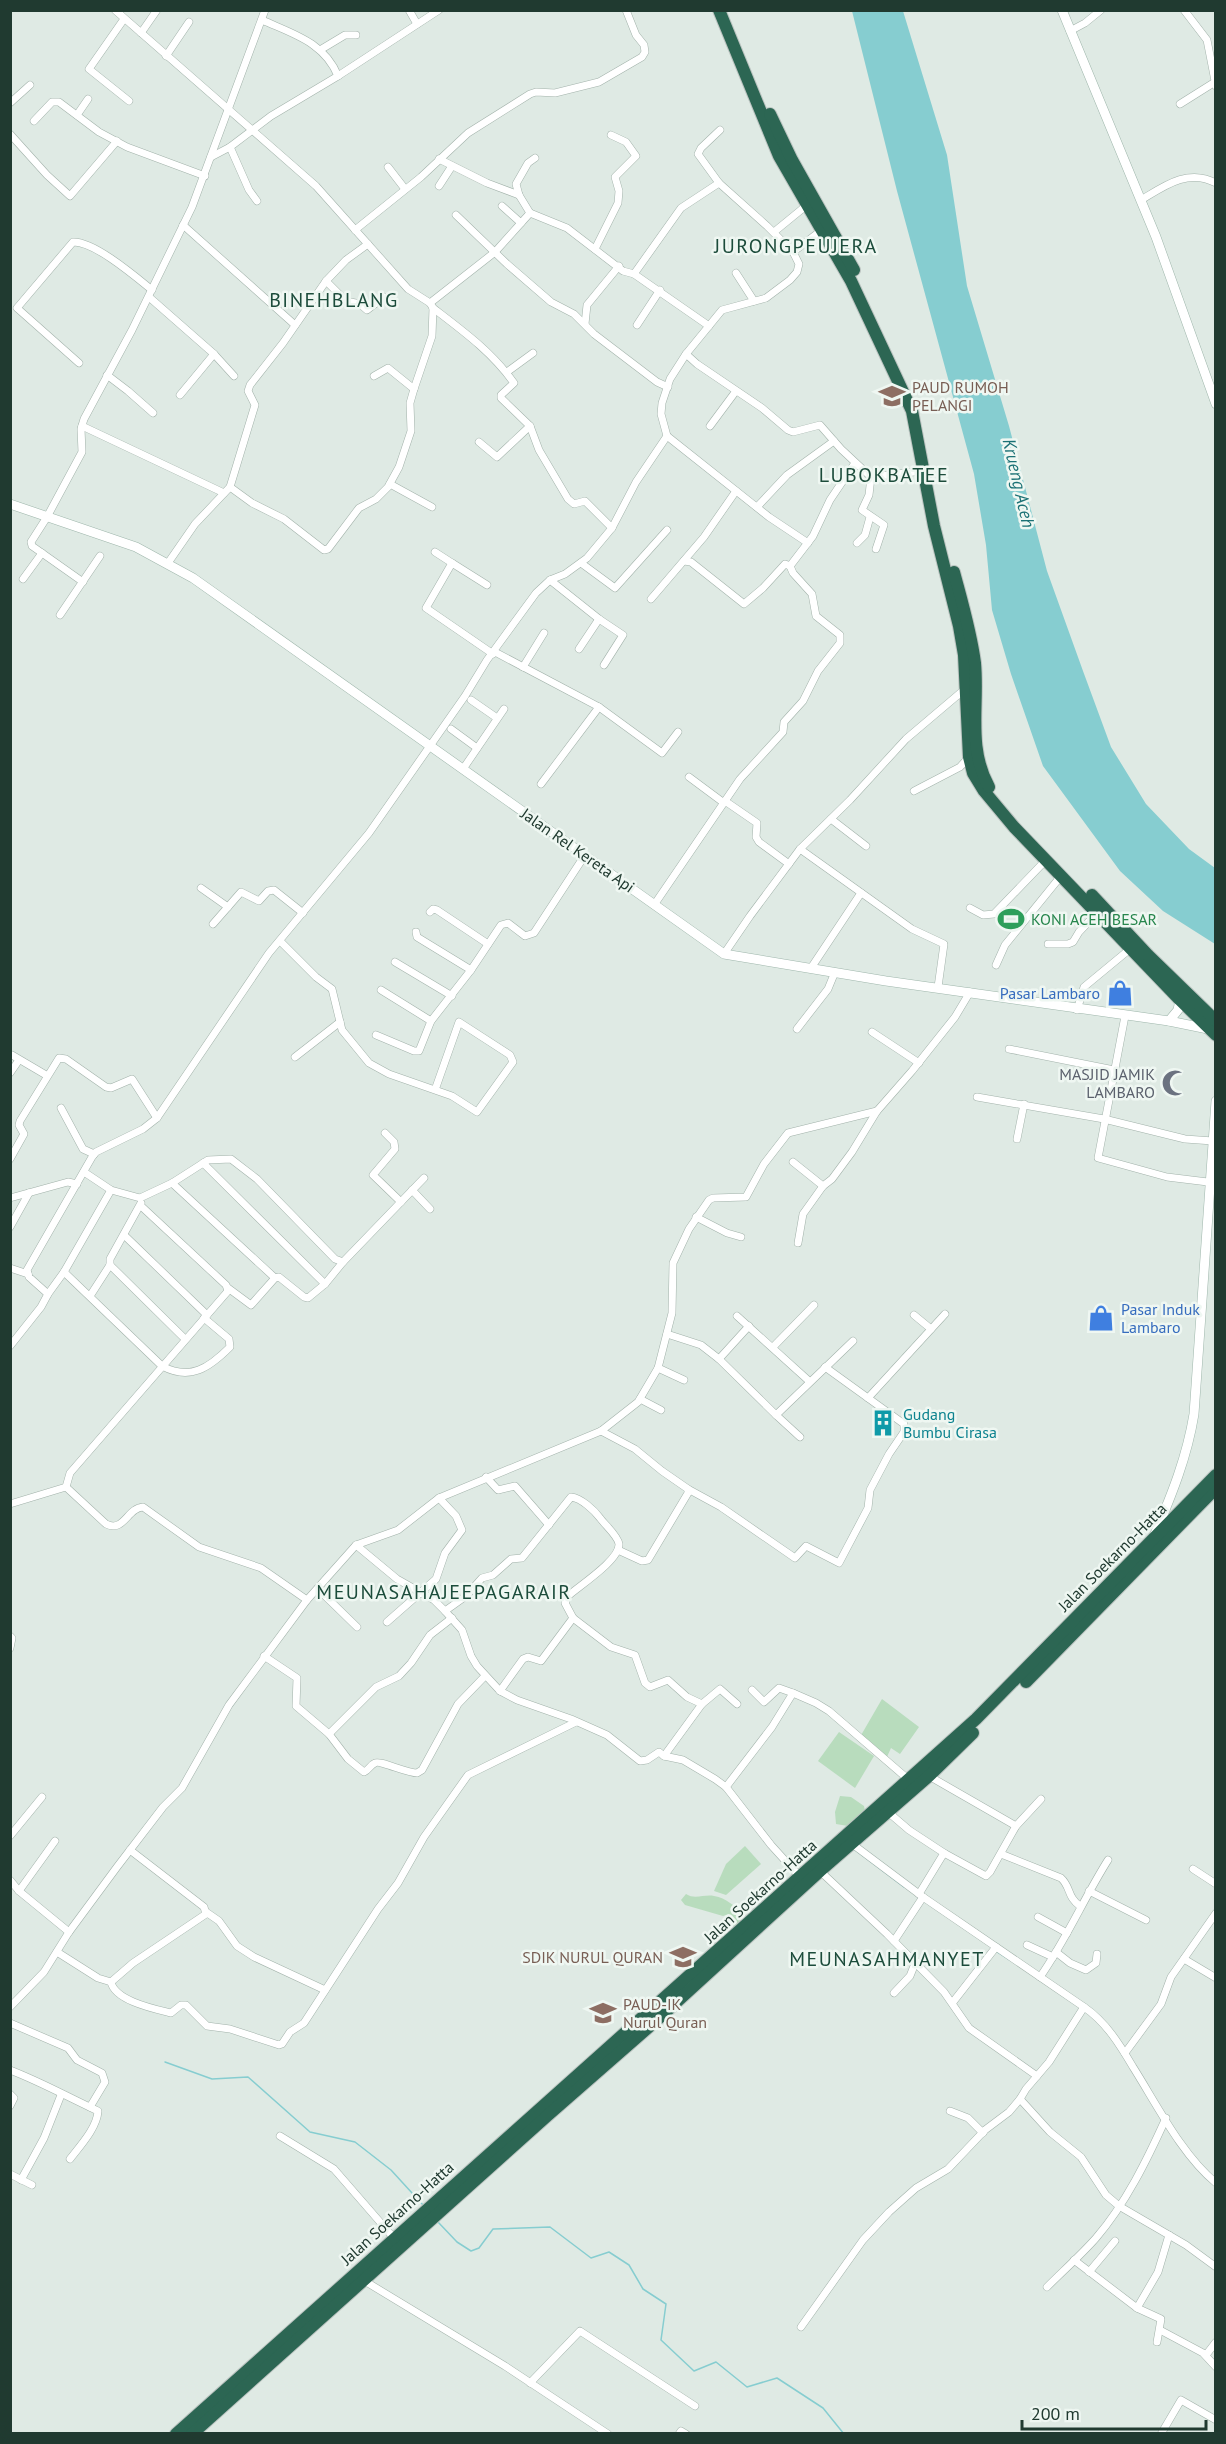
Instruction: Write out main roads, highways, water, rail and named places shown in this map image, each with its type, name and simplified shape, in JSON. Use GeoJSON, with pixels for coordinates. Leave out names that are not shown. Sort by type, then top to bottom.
{"type":"FeatureCollection","features":[{"type":"Feature","properties":{"kind":"highway"},"geometry":{"type":"LineString","coordinates":[[719,10],[780,156],[872,316],[916,402],[941,525],[969,630],[975,665],[975,749],[988,785],[1130,949],[1180,1000],[1213,1028]]}},
{"type":"Feature","properties":{"kind":"highway"},"geometry":{"type":"LineString","coordinates":[[726,10],[751,75],[792,160],[832,228],[912,411],[922,471],[959,626],[965,669],[969,757],[973,773],[992,802],[1061,876],[1148,955],[1213,1028]]}},
{"type":"Feature","properties":{"kind":"highway","name":"Jalan Soekarno-Hatta"},"geometry":{"type":"LineString","coordinates":[[680,1993],[800,1877],[888,1812],[929,1776],[1078,1622],[1215,1475]]}},
{"type":"Feature","properties":{"kind":"highway","name":"Jalan Soekarno-Hatta"},"geometry":{"type":"LineString","coordinates":[[1090,1609],[1215,1488]]}},
{"type":"Feature","properties":{"kind":"highway","name":"Jalan Soekarno-Hatta"},"geometry":{"type":"LineString","coordinates":[[192,2433],[363,2280],[418,2223],[820,1871],[909,1781],[1078,1622]]}},
{"type":"Feature","properties":{"kind":"highway","name":"Jalan Soekarno-Hatta"},"geometry":{"type":"LineString","coordinates":[[176,2433],[393,2237],[418,2223]]}},
{"type":"Feature","properties":{"kind":"main road"},"geometry":{"type":"LineString","coordinates":[[1062,10],[1178,294],[1215,404]]}},
{"type":"Feature","properties":{"kind":"main road","name":"Jalan Rel Kereta Api"},"geometry":{"type":"LineString","coordinates":[[12,506],[136,547],[168,563],[205,586],[724,954],[1077,1010],[1213,1028]]}},
{"type":"Feature","properties":{"kind":"main road"},"geometry":{"type":"LineString","coordinates":[[1169,1021],[1178,1010],[1180,1000]]}},
{"type":"Feature","properties":{"kind":"main road"},"geometry":{"type":"LineString","coordinates":[[1153,1539],[1179,1477],[1190,1443],[1213,1182],[1215,1101]]}},
{"type":"Feature","properties":{"kind":"water","name":"Krueng Aceh"},"geometry":{"type":"Polygon","coordinates":[[[852,11],[903,11],[947,155],[967,286],[1009,426],[1047,571],[1111,747],[1146,804],[1189,849],[1215,868],[1215,944],[1163,911],[1120,871],[1043,766],[1011,674],[992,610],[986,545],[974,474],[897,191],[852,11]]]}},
{"type":"Feature","properties":{"kind":"waterway"},"geometry":{"type":"LineString","coordinates":[[854,1849],[904,1887]]}},
{"type":"Feature","properties":{"kind":"waterway"},"geometry":{"type":"LineString","coordinates":[[996,1951],[1010,1960]]}},
{"type":"Feature","properties":{"kind":"waterway"},"geometry":{"type":"LineString","coordinates":[[165,2062],[212,2079],[248,2077],[310,2132],[355,2142],[391,2170],[423,2205]]}},
{"type":"Feature","properties":{"kind":"waterway"},"geometry":{"type":"LineString","coordinates":[[438,2222],[457,2242],[471,2251],[479,2248],[493,2229],[550,2227],[591,2258],[609,2252],[629,2265],[643,2289],[666,2304],[661,2340],[694,2371],[716,2362],[747,2387],[777,2378],[823,2408],[844,2434]]}},
{"type":"Feature","properties":{"kind":"place","name":"PAUD RUMOH PELANGI"},"geometry":{"type":"Point","coordinates":[892,396]}},
{"type":"Feature","properties":{"kind":"place","name":"KONI ACEH BESAR"},"geometry":{"type":"Point","coordinates":[1011,919]}},
{"type":"Feature","properties":{"kind":"place","name":"Pasar Lambaro"},"geometry":{"type":"Point","coordinates":[1120,993]}},
{"type":"Feature","properties":{"kind":"place","name":"MASJID JAMIK LAMBARO"},"geometry":{"type":"Point","coordinates":[1175,1083]}},
{"type":"Feature","properties":{"kind":"place","name":"Pasar Induk Lambaro"},"geometry":{"type":"Point","coordinates":[1101,1318]}},
{"type":"Feature","properties":{"kind":"place","name":"Gudang Bumbu Cirasa"},"geometry":{"type":"Point","coordinates":[883,1423]}},
{"type":"Feature","properties":{"kind":"place","name":"SDIK NURUL QURAN"},"geometry":{"type":"Point","coordinates":[683,1957]}},
{"type":"Feature","properties":{"kind":"place","name":"PAUD-IK Nurul Quran"},"geometry":{"type":"Point","coordinates":[603,2013]}},
{"type":"Feature","properties":{"kind":"district","name":"JURONGPEUJERA"},"geometry":{"type":"Point","coordinates":[796,246]}},
{"type":"Feature","properties":{"kind":"district","name":"BINEHBLANG"},"geometry":{"type":"Point","coordinates":[334,300]}},
{"type":"Feature","properties":{"kind":"district","name":"LUBOKBATEE"},"geometry":{"type":"Point","coordinates":[884,475]}},
{"type":"Feature","properties":{"kind":"district","name":"MEUNASAHAJEEPAGARAIR"},"geometry":{"type":"Point","coordinates":[444,1592]}},
{"type":"Feature","properties":{"kind":"district","name":"MEUNASAHMANYET"},"geometry":{"type":"Point","coordinates":[887,1959]}}]}
